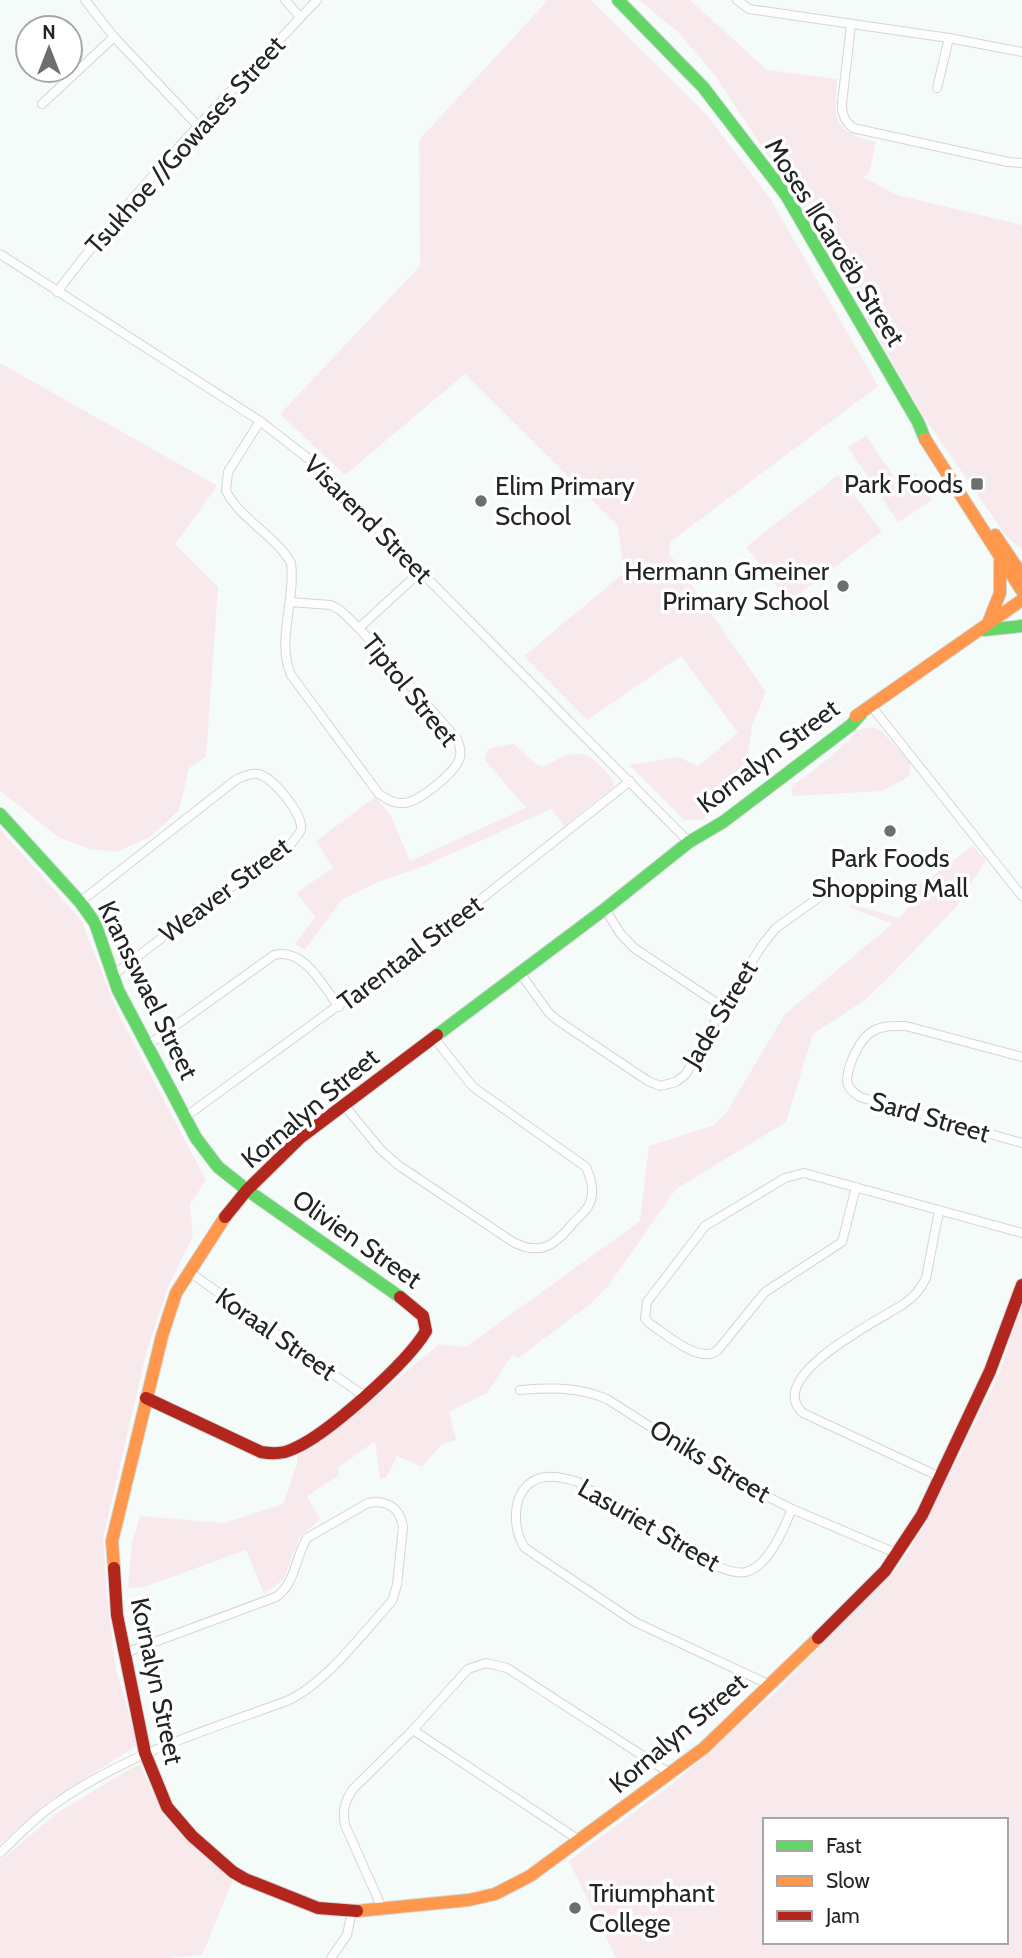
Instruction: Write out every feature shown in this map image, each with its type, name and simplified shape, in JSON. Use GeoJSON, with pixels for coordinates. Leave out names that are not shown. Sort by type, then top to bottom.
{"type":"FeatureCollection","features":[{"type":"Feature","properties":{"kind":"street"},"geometry":{"type":"LineString","coordinates":[[85,0],[114,37],[198,127]]}},
{"type":"Feature","properties":{"kind":"street"},"geometry":{"type":"LineString","coordinates":[[285,0],[300,17]]}},
{"type":"Feature","properties":{"kind":"street","name":"Tsukhoe //Gowases Street"},"geometry":{"type":"LineString","coordinates":[[57,292],[82,258],[198,127],[317,0]]}},
{"type":"Feature","properties":{"kind":"street","name":"Moses ǁGaroëb Street"},"geometry":{"type":"LineString","coordinates":[[618,0],[694,77],[786,195],[918,422],[928,445],[1003,554],[1022,591]]}},
{"type":"Feature","properties":{"kind":"street"},"geometry":{"type":"LineString","coordinates":[[737,0],[749,9],[949,38],[1022,52]]}},
{"type":"Feature","properties":{"kind":"street"},"geometry":{"type":"LineString","coordinates":[[851,24],[842,114],[853,128],[1022,163]]}},
{"type":"Feature","properties":{"kind":"street"},"geometry":{"type":"LineString","coordinates":[[42,104],[114,37]]}},
{"type":"Feature","properties":{"kind":"street"},"geometry":{"type":"LineString","coordinates":[[937,88],[949,38]]}},
{"type":"Feature","properties":{"kind":"street","name":"Visarend Street"},"geometry":{"type":"LineString","coordinates":[[0,254],[260,421],[310,460],[689,842]]}},
{"type":"Feature","properties":{"kind":"street","name":"Tiptol Street"},"geometry":{"type":"LineString","coordinates":[[260,421],[228,472],[226,491],[240,510],[286,555],[292,572],[286,656],[291,676],[379,794],[391,802],[414,801],[451,772],[459,760],[460,747],[457,739],[359,628],[331,604],[290,602]]}},
{"type":"Feature","properties":{"kind":"street"},"geometry":{"type":"LineString","coordinates":[[982,628],[996,608],[1001,589],[1003,554],[1022,559]]}},
{"type":"Feature","properties":{"kind":"street","name":"Moses ǁGaroëb Street"},"geometry":{"type":"LineString","coordinates":[[1003,554],[1022,575]]}},
{"type":"Feature","properties":{"kind":"street"},"geometry":{"type":"LineString","coordinates":[[359,628],[421,571]]}},
{"type":"Feature","properties":{"kind":"street","name":"Kornalyn Street"},"geometry":{"type":"LineString","coordinates":[[1022,600],[867,710],[723,822],[689,842],[605,909],[343,1104],[300,1138],[247,1190],[217,1226],[176,1293],[146,1398],[112,1541],[117,1615],[145,1753],[167,1807],[192,1836],[233,1872],[302,1903],[333,1911],[469,1900],[495,1894],[530,1877],[671,1774],[736,1719],[885,1571],[922,1515],[940,1478],[990,1371],[1022,1285]]}},
{"type":"Feature","properties":{"kind":"street"},"geometry":{"type":"LineString","coordinates":[[982,628],[1022,626]]}},
{"type":"Feature","properties":{"kind":"street","name":"Kornalyn Street"},"geometry":{"type":"LineString","coordinates":[[867,710],[1022,896]]}},
{"type":"Feature","properties":{"kind":"street","name":"Weaver Street"},"geometry":{"type":"LineString","coordinates":[[80,902],[237,779],[246,775],[266,777],[280,789],[298,816],[302,826],[298,836],[288,847],[113,975]]}},
{"type":"Feature","properties":{"kind":"street","name":"Tarentaal Street"},"geometry":{"type":"LineString","coordinates":[[185,1117],[446,927],[630,781]]}},
{"type":"Feature","properties":{"kind":"street","name":"Kransswael Street"},"geometry":{"type":"LineString","coordinates":[[0,814],[80,902],[95,923],[118,990],[196,1138],[218,1167],[247,1190]]}},
{"type":"Feature","properties":{"kind":"street","name":"Jade Street"},"geometry":{"type":"LineString","coordinates":[[520,973],[557,1020],[648,1081],[660,1086],[676,1082],[686,1074],[723,1007],[763,944],[776,928],[818,898]]}},
{"type":"Feature","properties":{"kind":"street"},"geometry":{"type":"LineString","coordinates":[[605,909],[620,933],[634,948],[723,1007]]}},
{"type":"Feature","properties":{"kind":"street"},"geometry":{"type":"LineString","coordinates":[[147,1046],[274,956],[284,953],[300,959],[339,1007]]}},
{"type":"Feature","properties":{"kind":"street","name":"Sard Street"},"geometry":{"type":"LineString","coordinates":[[1022,1057],[906,1026],[891,1026],[875,1030],[864,1037],[847,1080],[860,1097],[1022,1143]]}},
{"type":"Feature","properties":{"kind":"street"},"geometry":{"type":"LineString","coordinates":[[343,1104],[381,1150],[398,1164],[513,1242],[526,1249],[542,1248],[558,1242],[589,1204],[591,1179],[586,1167],[473,1087],[434,1038]]}},
{"type":"Feature","properties":{"kind":"street"},"geometry":{"type":"LineString","coordinates":[[856,1187],[842,1242],[765,1292],[717,1352],[711,1355],[698,1354],[649,1323],[646,1318],[647,1303],[699,1233],[715,1219],[785,1178],[798,1174],[856,1187],[1022,1233]]}},
{"type":"Feature","properties":{"kind":"street","name":"Olivien Street"},"geometry":{"type":"LineString","coordinates":[[146,1398],[269,1454],[298,1447],[364,1396],[423,1341],[426,1331],[423,1316],[414,1306],[247,1190]]}},
{"type":"Feature","properties":{"kind":"street"},"geometry":{"type":"LineString","coordinates":[[939,1211],[926,1278],[921,1286],[906,1303],[828,1350],[802,1380],[794,1395],[797,1408],[803,1413],[940,1478]]}},
{"type":"Feature","properties":{"kind":"street","name":"Koraal Street"},"geometry":{"type":"LineString","coordinates":[[188,1271],[364,1396]]}},
{"type":"Feature","properties":{"kind":"street","name":"Oniks Street"},"geometry":{"type":"LineString","coordinates":[[520,1390],[562,1387],[600,1396],[729,1476],[792,1508],[898,1554]]}},
{"type":"Feature","properties":{"kind":"street","name":"Lasuriet Street"},"geometry":{"type":"LineString","coordinates":[[770,1685],[643,1626],[525,1548],[520,1540],[516,1514],[518,1502],[528,1485],[550,1476],[564,1478],[578,1482],[682,1549],[735,1573],[755,1568],[772,1550],[792,1508]]}},
{"type":"Feature","properties":{"kind":"street"},"geometry":{"type":"LineString","coordinates":[[0,1853],[52,1806],[145,1753],[288,1700],[318,1682],[392,1601],[397,1585],[402,1518],[397,1510],[387,1503],[368,1503],[307,1538],[290,1582],[283,1592],[275,1597],[125,1653]]}},
{"type":"Feature","properties":{"kind":"street"},"geometry":{"type":"LineString","coordinates":[[382,1908],[345,1825],[344,1807],[354,1789],[413,1730],[468,1669],[477,1664],[498,1664],[507,1668],[671,1774]]}},
{"type":"Feature","properties":{"kind":"street"},"geometry":{"type":"LineString","coordinates":[[413,1730],[579,1840]]}},
{"type":"Feature","properties":{"kind":"street"},"geometry":{"type":"LineString","coordinates":[[331,1958],[347,1935],[352,1911]]}},
{"type":"Feature","properties":{"kind":"shaded area"},"geometry":{"type":"Polygon","coordinates":[[[548,0],[591,0],[705,113],[770,198],[878,386],[671,541],[669,553],[766,692],[752,726],[744,785],[702,820],[684,820],[629,765],[678,757],[698,766],[738,733],[681,656],[587,720],[524,656],[624,573],[618,526],[465,374],[345,475],[280,414],[420,266],[419,140],[548,0]]]}},
{"type":"Feature","properties":{"kind":"shaded area"},"geometry":{"type":"Polygon","coordinates":[[[639,0],[690,0],[767,70],[837,79],[836,104],[839,122],[851,134],[876,142],[869,174],[863,177],[897,195],[1022,225],[1022,550],[1006,536],[924,417],[813,224],[714,74],[678,32],[639,0]]]}},
{"type":"Feature","properties":{"kind":"shaded area"},"geometry":{"type":"Polygon","coordinates":[[[0,363],[216,485],[175,544],[218,587],[206,757],[189,768],[179,810],[150,837],[116,852],[90,849],[60,838],[0,791],[0,363]]]}},
{"type":"Feature","properties":{"kind":"shaded area"},"geometry":{"type":"Polygon","coordinates":[[[866,436],[899,484],[915,473],[932,500],[898,522],[848,447],[866,436]]]}},
{"type":"Feature","properties":{"kind":"shaded area"},"geometry":{"type":"Polygon","coordinates":[[[838,475],[882,531],[789,602],[746,547],[838,475]]]}},
{"type":"Feature","properties":{"kind":"shaded area"},"geometry":{"type":"Polygon","coordinates":[[[864,728],[881,731],[910,762],[910,774],[905,779],[882,791],[793,796],[791,787],[864,728]]]}},
{"type":"Feature","properties":{"kind":"shaded area"},"geometry":{"type":"Polygon","coordinates":[[[514,744],[537,765],[544,767],[574,754],[590,757],[614,782],[613,787],[564,826],[551,809],[341,900],[305,950],[295,944],[315,917],[297,893],[333,867],[316,841],[375,797],[390,814],[410,861],[526,808],[485,760],[490,748],[514,744]]]}},
{"type":"Feature","properties":{"kind":"shaded area"},"geometry":{"type":"Polygon","coordinates":[[[0,829],[81,920],[118,1013],[206,1180],[190,1204],[193,1236],[168,1287],[147,1350],[103,1538],[116,1670],[138,1745],[49,1801],[0,1844],[0,829]]]}},
{"type":"Feature","properties":{"kind":"shaded area"},"geometry":{"type":"Polygon","coordinates":[[[973,846],[986,860],[956,907],[865,1000],[813,1034],[786,1122],[676,1189],[608,1286],[590,1304],[518,1358],[512,1355],[487,1393],[449,1412],[456,1440],[442,1444],[422,1467],[397,1456],[386,1478],[380,1479],[375,1441],[338,1468],[339,1475],[307,1496],[320,1519],[299,1538],[284,1579],[264,1594],[246,1550],[144,1587],[128,1588],[132,1543],[140,1516],[225,1523],[283,1504],[297,1464],[297,1455],[362,1409],[439,1344],[466,1347],[640,1221],[649,1146],[714,1125],[726,1113],[785,1014],[892,924],[850,907],[851,904],[899,918],[918,898],[912,891],[973,846]]]}},
{"type":"Feature","properties":{"kind":"shaded area"},"geometry":{"type":"Polygon","coordinates":[[[1022,1304],[1022,1958],[616,1958],[569,1861],[676,1781],[777,1691],[900,1564],[925,1524],[1000,1372],[1022,1304]]]}},
{"type":"Feature","properties":{"kind":"shaded area"},"geometry":{"type":"Polygon","coordinates":[[[141,1764],[157,1800],[178,1829],[233,1880],[202,1955],[167,1958],[0,1958],[0,1861],[57,1813],[141,1764]]]}},
{"type":"Feature","properties":{"kind":"traffic: fast"},"geometry":{"type":"LineString","coordinates":[[618,0],[703,87],[786,195],[918,422],[925,439]]}},
{"type":"Feature","properties":{"kind":"traffic: fast"},"geometry":{"type":"LineString","coordinates":[[984,630],[1022,626]]}},
{"type":"Feature","properties":{"kind":"traffic: fast"},"geometry":{"type":"LineString","coordinates":[[437,1035],[605,909],[689,842],[723,822],[851,725],[861,714]]}},
{"type":"Feature","properties":{"kind":"traffic: fast"},"geometry":{"type":"LineString","coordinates":[[0,814],[80,902],[95,923],[118,990],[196,1138],[218,1167],[400,1297]]}},
{"type":"Feature","properties":{"kind":"traffic: slow"},"geometry":{"type":"LineString","coordinates":[[925,439],[1022,591]]}},
{"type":"Feature","properties":{"kind":"traffic: slow"},"geometry":{"type":"LineString","coordinates":[[995,535],[1022,575]]}},
{"type":"Feature","properties":{"kind":"traffic: slow"},"geometry":{"type":"LineString","coordinates":[[989,621],[1000,593],[1000,562]]}},
{"type":"Feature","properties":{"kind":"traffic: slow"},"geometry":{"type":"LineString","coordinates":[[856,716],[1022,600]]}},
{"type":"Feature","properties":{"kind":"traffic: slow"},"geometry":{"type":"LineString","coordinates":[[114,1568],[112,1541],[162,1336],[176,1293],[225,1217]]}},
{"type":"Feature","properties":{"kind":"traffic: slow"},"geometry":{"type":"LineString","coordinates":[[357,1911],[469,1900],[495,1894],[530,1876],[704,1748],[818,1638]]}},
{"type":"Feature","properties":{"kind":"traffic: jam"},"geometry":{"type":"LineString","coordinates":[[225,1217],[247,1190],[300,1138],[437,1035]]}},
{"type":"Feature","properties":{"kind":"traffic: jam"},"geometry":{"type":"LineString","coordinates":[[818,1638],[885,1571],[922,1515],[990,1371],[1022,1285]]}},
{"type":"Feature","properties":{"kind":"traffic: jam"},"geometry":{"type":"LineString","coordinates":[[146,1398],[261,1452],[289,1451],[308,1441],[345,1414],[385,1379],[416,1345],[426,1331],[423,1316],[400,1297]]}},
{"type":"Feature","properties":{"kind":"traffic: jam"},"geometry":{"type":"LineString","coordinates":[[114,1568],[117,1615],[145,1753],[167,1807],[192,1836],[233,1872],[245,1879],[318,1908],[357,1911]]}},
{"type":"Feature","properties":{"kind":"place","name":"Park Foods"},"geometry":{"type":"Point","coordinates":[977,484]}},
{"type":"Feature","properties":{"kind":"place","name":"Elim Primary School"},"geometry":{"type":"Point","coordinates":[481,501]}},
{"type":"Feature","properties":{"kind":"place","name":"Hermann Gmeiner Primary School"},"geometry":{"type":"Point","coordinates":[843,586]}},
{"type":"Feature","properties":{"kind":"place","name":"Park Foods Shopping Mall"},"geometry":{"type":"Point","coordinates":[890,831]}},
{"type":"Feature","properties":{"kind":"place","name":"Triumphant College"},"geometry":{"type":"Point","coordinates":[575,1908]}}]}
